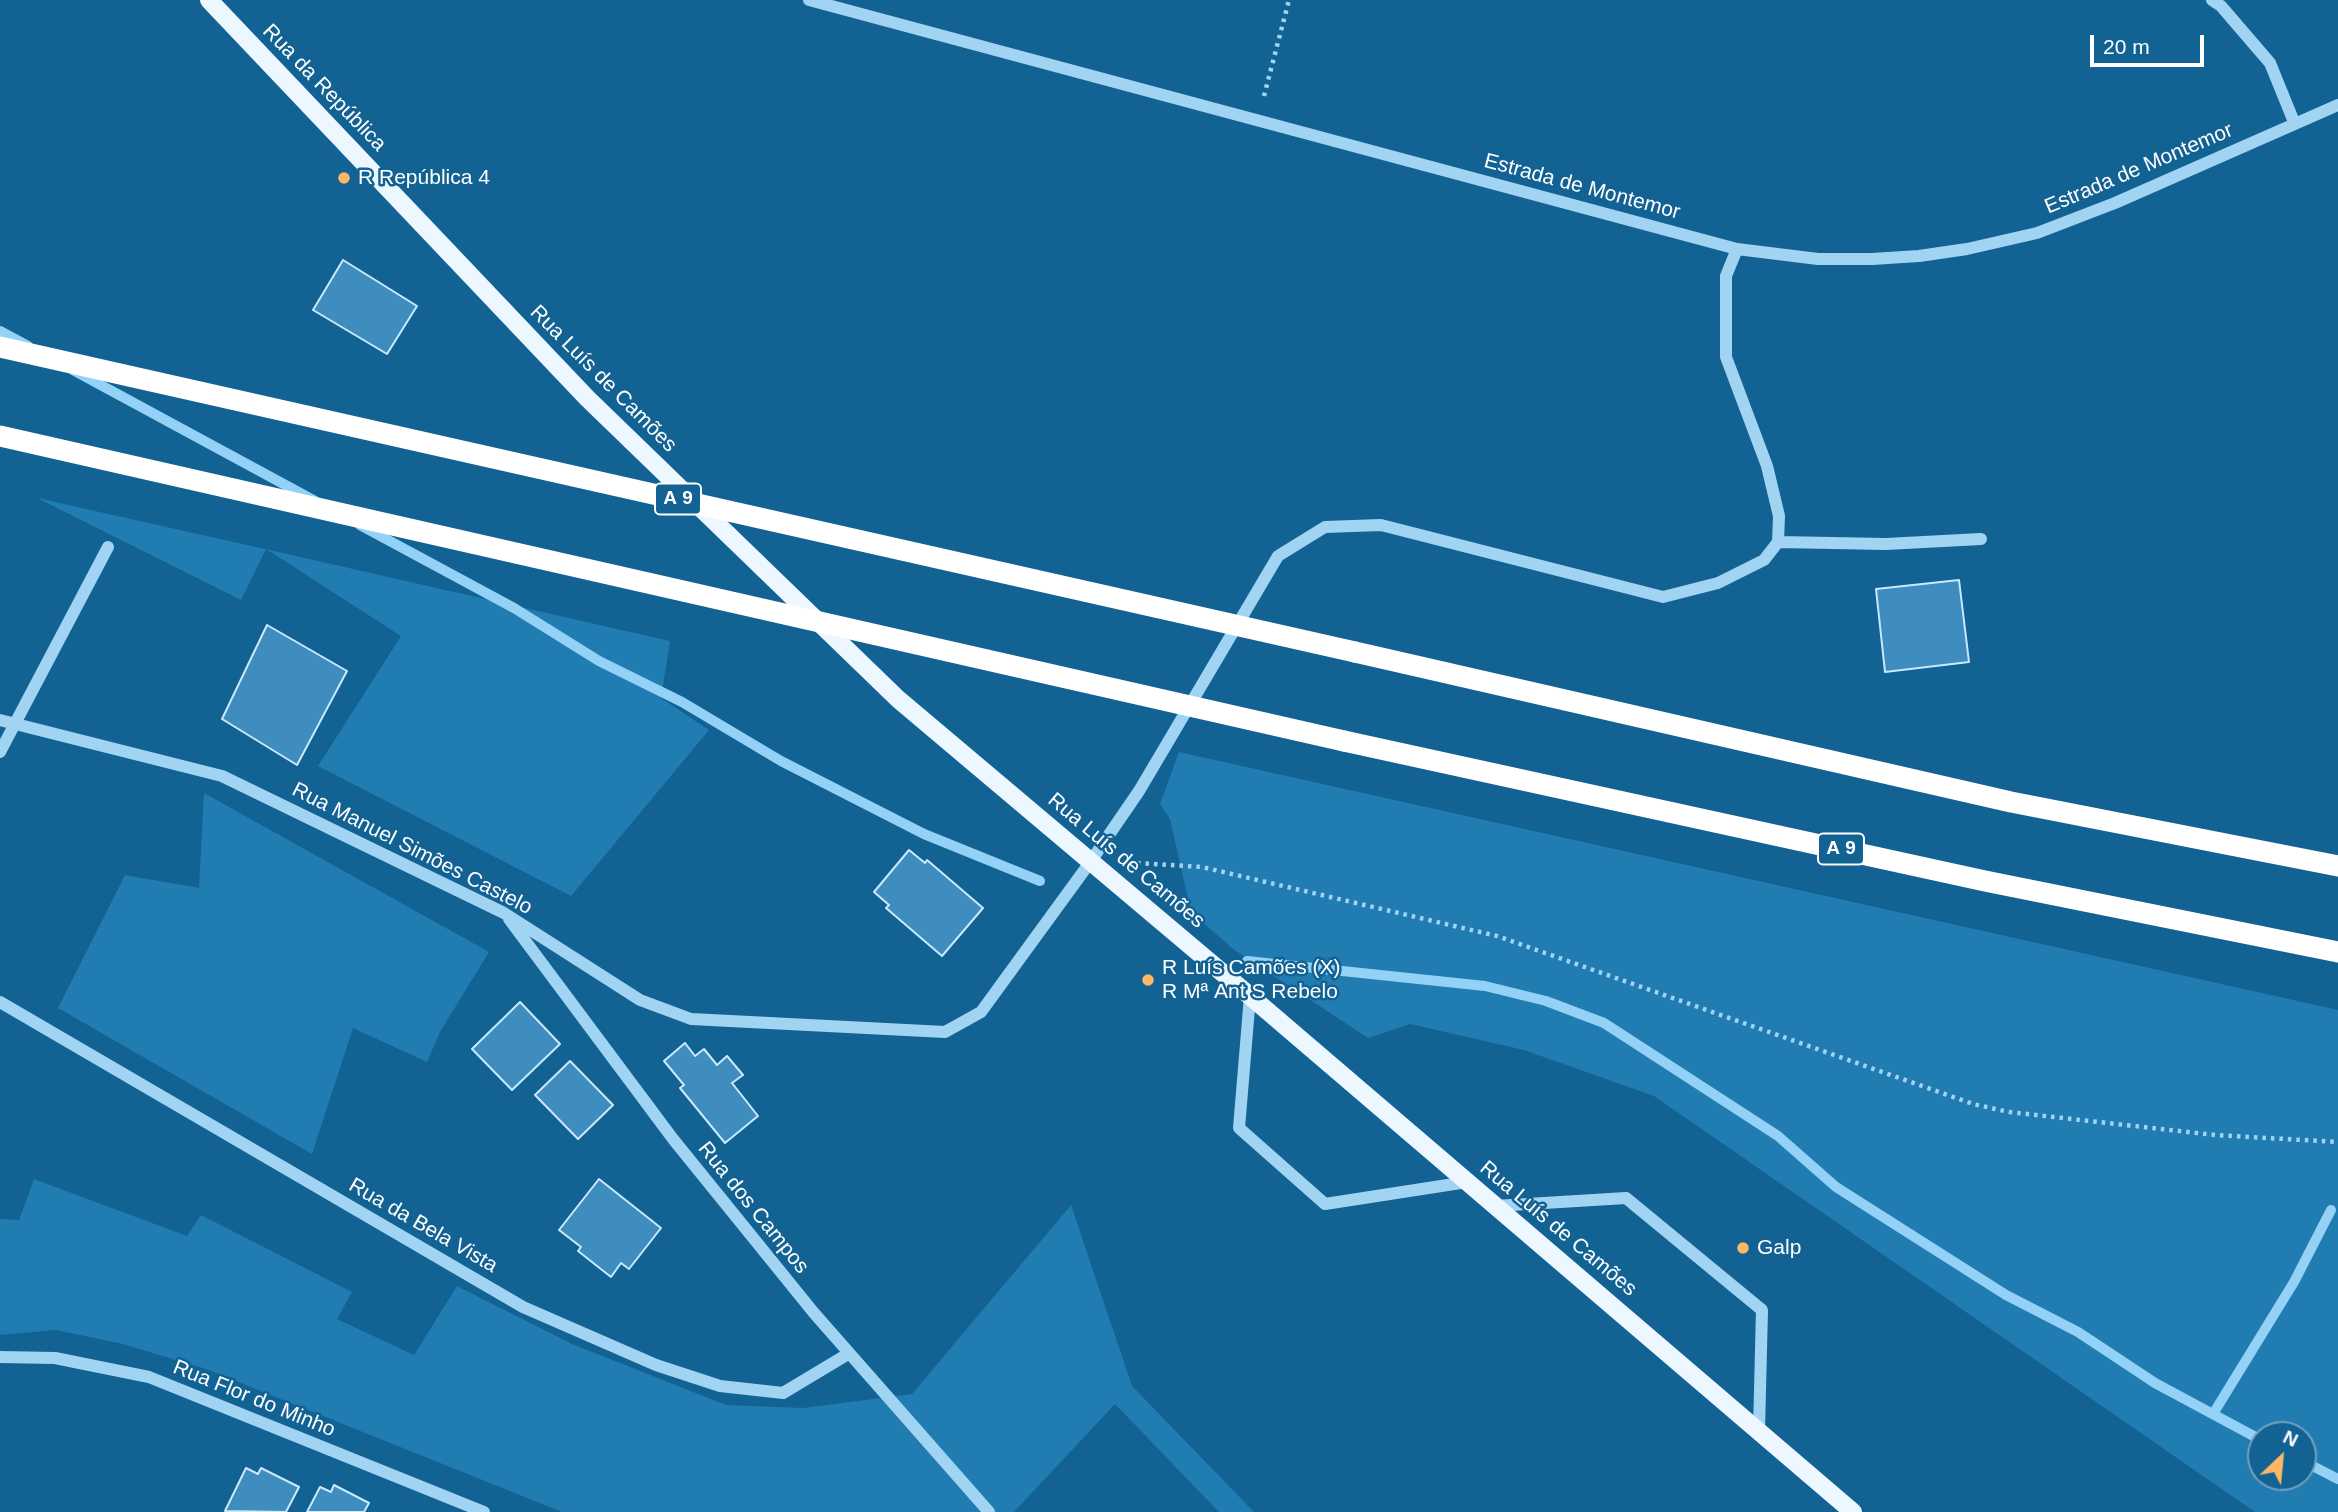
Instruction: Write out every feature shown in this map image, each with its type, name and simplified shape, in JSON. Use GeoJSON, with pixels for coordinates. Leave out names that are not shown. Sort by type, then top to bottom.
{"type":"FeatureCollection","features":[{"type":"Feature","properties":{"kind":"highway","name":"A 9"},"geometry":{"type":"LineString","coordinates":[[0,347],[2011,802],[2338,866]]}},
{"type":"Feature","properties":{"kind":"highway","name":"A 9"},"geometry":{"type":"LineString","coordinates":[[0,436],[1344,741],[1985,881],[2338,952]]}},
{"type":"Feature","properties":{"kind":"main road","name":"Rua da República"},"geometry":{"type":"LineString","coordinates":[[209,0],[464,268]]}},
{"type":"Feature","properties":{"kind":"main road","name":"Rua Luís de Camões"},"geometry":{"type":"LineString","coordinates":[[464,268],[587,398],[898,699],[1853,1512]]}},
{"type":"Feature","properties":{"kind":"street","name":"Estrada de Montemor"},"geometry":{"type":"LineString","coordinates":[[808,0],[1737,249],[1818,259],[1919,256],[2037,233],[2115,203],[2294,122],[2338,105]]}},
{"type":"Feature","properties":{"kind":"street"},"geometry":{"type":"LineString","coordinates":[[2212,0],[2221,6],[2270,63],[2294,122]]}},
{"type":"Feature","properties":{"kind":"street"},"geometry":{"type":"LineString","coordinates":[[1737,249],[1726,276],[1726,357],[1767,466],[1779,516],[1779,542],[1886,544],[1981,539]]}},
{"type":"Feature","properties":{"kind":"street","name":"Rua Manuel Simões Castelo"},"geometry":{"type":"LineString","coordinates":[[0,720],[222,776],[505,914],[640,1000],[691,1019],[945,1032],[981,1012],[1091,861],[1139,791],[1278,556],[1325,527],[1381,525],[1663,597],[1718,583],[1764,560],[1779,542]]}},
{"type":"Feature","properties":{"kind":"street"},"geometry":{"type":"LineString","coordinates":[[0,752],[108,547]]}},
{"type":"Feature","properties":{"kind":"street","name":"Rua dos Campos"},"geometry":{"type":"LineString","coordinates":[[505,914],[673,1139],[848,1354],[989,1512]]}},
{"type":"Feature","properties":{"kind":"street"},"geometry":{"type":"LineString","coordinates":[[1250,996],[1238,1128],[1325,1204],[1467,1182]]}},
{"type":"Feature","properties":{"kind":"street","name":"Rua da Bela Vista"},"geometry":{"type":"LineString","coordinates":[[0,1002],[523,1307],[656,1365],[720,1386],[783,1392],[848,1354]]}},
{"type":"Feature","properties":{"kind":"street"},"geometry":{"type":"LineString","coordinates":[[1495,1206],[1626,1198],[1762,1310],[1759,1431]]}},
{"type":"Feature","properties":{"kind":"street","name":"Rua Flor do Minho"},"geometry":{"type":"LineString","coordinates":[[0,1357],[55,1358],[149,1377],[484,1512]]}},
{"type":"Feature","properties":{"kind":"path"},"geometry":{"type":"LineString","coordinates":[[1258,120],[1289,0]]}},
{"type":"Feature","properties":{"kind":"path"},"geometry":{"type":"LineString","coordinates":[[1091,861],[1202,867],[1497,936],[1973,1104],[2009,1112],[2215,1135],[2338,1142]]}},
{"type":"Feature","properties":{"kind":"shaded area"},"geometry":{"type":"Polygon","coordinates":[[[37,498],[265,549],[266,549],[241,600],[37,498]]]}},
{"type":"Feature","properties":{"kind":"shaded area"},"geometry":{"type":"Polygon","coordinates":[[[267,549],[670,641],[661,698],[709,730],[571,896],[318,766],[401,636],[267,549]]]}},
{"type":"Feature","properties":{"kind":"shaded area"},"geometry":{"type":"Polygon","coordinates":[[[1179,752],[2338,1010],[2338,1512],[2255,1512],[1654,1096],[1524,1050],[1410,1024],[1368,1038],[1233,949],[1191,912],[1170,819],[1160,804],[1179,752]]]}},
{"type":"Feature","properties":{"kind":"shaded area"},"geometry":{"type":"Polygon","coordinates":[[[204,793],[489,952],[440,1032],[427,1062],[353,1028],[312,1154],[58,1008],[125,875],[199,888],[204,793]]]}},
{"type":"Feature","properties":{"kind":"shaded area"},"geometry":{"type":"Polygon","coordinates":[[[34,1179],[187,1236],[201,1215],[352,1292],[337,1319],[414,1355],[457,1286],[572,1344],[726,1405],[803,1408],[912,1394],[1071,1205],[1132,1386],[1254,1512],[1219,1512],[1115,1404],[1014,1512],[562,1512],[206,1369],[123,1344],[56,1330],[0,1335],[0,1219],[19,1220],[34,1179]]]}},
{"type":"Feature","properties":{"kind":"building"},"geometry":{"type":"Polygon","coordinates":[[[343,260],[417,306],[387,354],[313,310],[343,260]]]}},
{"type":"Feature","properties":{"kind":"building"},"geometry":{"type":"Polygon","coordinates":[[[1959,580],[1969,662],[1885,672],[1876,589],[1959,580]]]}},
{"type":"Feature","properties":{"kind":"building"},"geometry":{"type":"Polygon","coordinates":[[[267,625],[347,671],[297,765],[222,719],[267,625]]]}},
{"type":"Feature","properties":{"kind":"building"},"geometry":{"type":"Polygon","coordinates":[[[909,850],[925,863],[927,860],[983,908],[942,956],[886,908],[889,905],[874,892],[909,850]]]}},
{"type":"Feature","properties":{"kind":"building"},"geometry":{"type":"Polygon","coordinates":[[[520,1002],[560,1044],[512,1090],[472,1049],[520,1002]]]}},
{"type":"Feature","properties":{"kind":"building"},"geometry":{"type":"Polygon","coordinates":[[[685,1043],[695,1056],[704,1049],[717,1065],[727,1056],[743,1075],[732,1083],[758,1116],[725,1143],[680,1088],[684,1085],[664,1061],[685,1043]]]}},
{"type":"Feature","properties":{"kind":"building"},"geometry":{"type":"Polygon","coordinates":[[[570,1061],[613,1105],[578,1139],[535,1095],[570,1061]]]}},
{"type":"Feature","properties":{"kind":"building"},"geometry":{"type":"Polygon","coordinates":[[[599,1179],[661,1228],[629,1269],[621,1263],[611,1277],[578,1251],[581,1247],[559,1230],[599,1179]]]}},
{"type":"Feature","properties":{"kind":"building"},"geometry":{"type":"Polygon","coordinates":[[[246,1468],[258,1474],[261,1468],[299,1487],[286,1512],[225,1511],[246,1468]]]}},
{"type":"Feature","properties":{"kind":"building"},"geometry":{"type":"Polygon","coordinates":[[[334,1485],[369,1503],[364,1512],[307,1512],[320,1487],[331,1492],[334,1485]]]}},
{"type":"Feature","properties":{"kind":"waterway"},"geometry":{"type":"LineString","coordinates":[[0,331],[28,346]]}},
{"type":"Feature","properties":{"kind":"waterway"},"geometry":{"type":"LineString","coordinates":[[73,370],[315,501]]}},
{"type":"Feature","properties":{"kind":"waterway"},"geometry":{"type":"LineString","coordinates":[[360,525],[514,608],[599,661],[682,702],[781,761],[924,834],[1040,881]]}},
{"type":"Feature","properties":{"kind":"waterway"},"geometry":{"type":"LineString","coordinates":[[1247,961],[1485,986],[1546,1001],[1604,1023],[1778,1136],[1836,1187],[2006,1295],[2078,1332],[2155,1383],[2247,1432]]}},
{"type":"Feature","properties":{"kind":"waterway"},"geometry":{"type":"LineString","coordinates":[[2213,1414],[2294,1282],[2331,1210]]}},
{"type":"Feature","properties":{"kind":"waterway"},"geometry":{"type":"LineString","coordinates":[[2317,1468],[2338,1479]]}},
{"type":"Feature","properties":{"kind":"place","name":"R República 4"},"geometry":{"type":"Point","coordinates":[344,178]}},
{"type":"Feature","properties":{"kind":"place","name":"R Luís Camões (X) R Mª Ant S Rebelo"},"geometry":{"type":"Point","coordinates":[1148,980]}},
{"type":"Feature","properties":{"kind":"place","name":"Galp"},"geometry":{"type":"Point","coordinates":[1743,1248]}}]}
